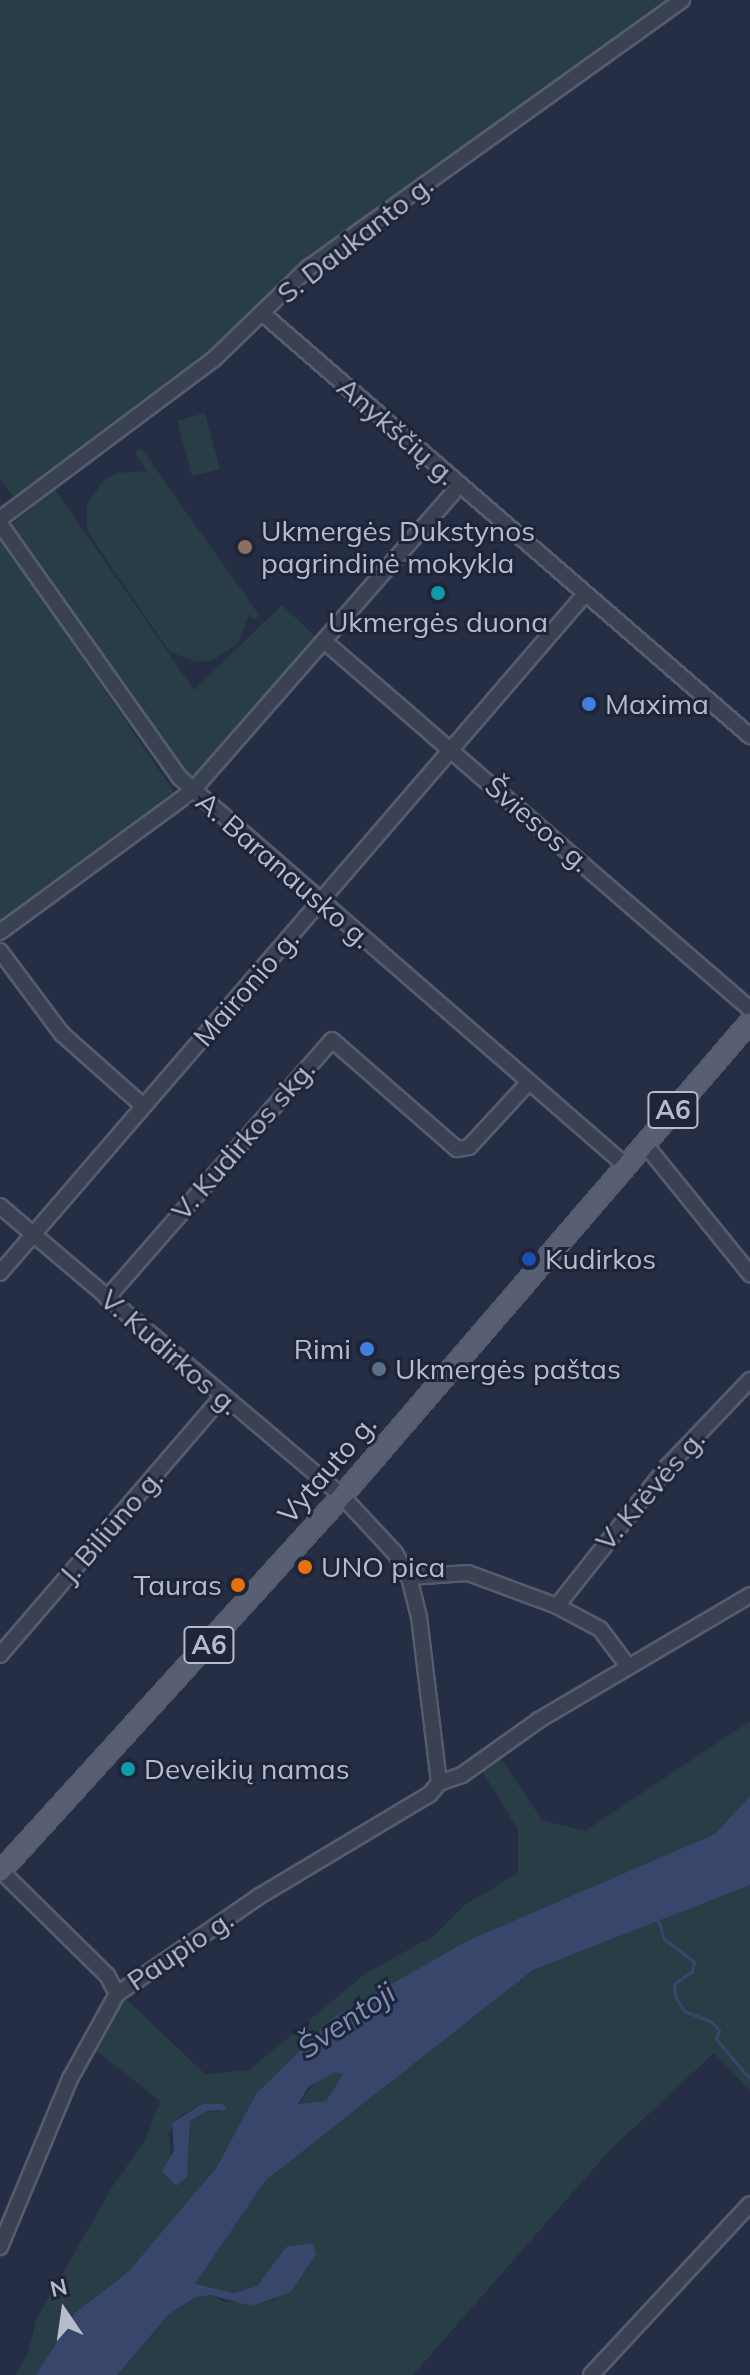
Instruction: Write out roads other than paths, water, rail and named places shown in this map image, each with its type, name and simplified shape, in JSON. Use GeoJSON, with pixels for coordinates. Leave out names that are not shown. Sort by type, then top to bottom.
{"type":"FeatureCollection","features":[{"type":"Feature","properties":{"kind":"main road","name":"Vytauto g."},"geometry":{"type":"LineString","coordinates":[[0,1871],[342,1496],[750,1022]]}},
{"type":"Feature","properties":{"kind":"street","name":"S. Daukanto g."},"geometry":{"type":"LineString","coordinates":[[0,522],[203,368],[308,268],[682,0]]}},
{"type":"Feature","properties":{"kind":"street","name":"Anykščių g."},"geometry":{"type":"LineString","coordinates":[[262,313],[750,736]]}},
{"type":"Feature","properties":{"kind":"street"},"geometry":{"type":"LineString","coordinates":[[0,932],[193,790],[459,486]]}},
{"type":"Feature","properties":{"kind":"street","name":"A. Baranausko g."},"geometry":{"type":"LineString","coordinates":[[0,522],[193,790],[625,1165]]}},
{"type":"Feature","properties":{"kind":"street","name":"Maironio g."},"geometry":{"type":"LineString","coordinates":[[0,1273],[585,594]]}},
{"type":"Feature","properties":{"kind":"street","name":"Šviesos g."},"geometry":{"type":"LineString","coordinates":[[324,641],[750,1009]]}},
{"type":"Feature","properties":{"kind":"street"},"geometry":{"type":"LineString","coordinates":[[0,951],[62,1034],[143,1106]]}},
{"type":"Feature","properties":{"kind":"street","name":"V. Kudirkos skg."},"geometry":{"type":"LineString","coordinates":[[107,1298],[332,1040],[457,1149],[469,1147],[529,1082]]}},
{"type":"Feature","properties":{"kind":"street"},"geometry":{"type":"LineString","coordinates":[[644,1143],[750,1274]]}},
{"type":"Feature","properties":{"kind":"street","name":"V. Kudirkos g."},"geometry":{"type":"LineString","coordinates":[[0,1206],[342,1496]]}},
{"type":"Feature","properties":{"kind":"street","name":"V. Krėvės g."},"geometry":{"type":"LineString","coordinates":[[557,1606],[668,1466],[750,1380]]}},
{"type":"Feature","properties":{"kind":"street","name":"J. Biliūno g."},"geometry":{"type":"LineString","coordinates":[[0,1655],[222,1397]]}},
{"type":"Feature","properties":{"kind":"street"},"geometry":{"type":"LineString","coordinates":[[342,1496],[395,1553],[409,1577],[428,1670],[439,1783]]}},
{"type":"Feature","properties":{"kind":"street"},"geometry":{"type":"LineString","coordinates":[[409,1577],[468,1573],[557,1606],[600,1629],[628,1666]]}},
{"type":"Feature","properties":{"kind":"street","name":"Paupio g."},"geometry":{"type":"LineString","coordinates":[[0,2247],[70,2079],[117,1994],[258,1897],[430,1794],[439,1783],[462,1775],[532,1724],[750,1595]]}},
{"type":"Feature","properties":{"kind":"street"},"geometry":{"type":"LineString","coordinates":[[0,1871],[107,1975],[117,1994]]}},
{"type":"Feature","properties":{"kind":"street"},"geometry":{"type":"LineString","coordinates":[[591,2375],[750,2204]]}},
{"type":"Feature","properties":{"kind":"water","name":"Šventoji"},"geometry":{"type":"Polygon","coordinates":[[[750,1796],[750,1885],[533,1970],[265,2181],[195,2284],[234,2293],[257,2286],[286,2247],[312,2243],[316,2254],[291,2292],[251,2306],[211,2295],[196,2297],[169,2314],[117,2375],[36,2375],[75,2313],[129,2271],[216,2168],[256,2094],[334,2017],[467,1941],[715,1834],[750,1796]],[[336,2072],[309,2086],[298,2104],[326,2101],[343,2074],[336,2072]]]}},
{"type":"Feature","properties":{"kind":"water"},"geometry":{"type":"Polygon","coordinates":[[[202,2104],[223,2104],[227,2110],[206,2111],[190,2121],[187,2177],[176,2186],[162,2171],[174,2151],[172,2123],[202,2104]]]}},
{"type":"Feature","properties":{"kind":"waterway"},"geometry":{"type":"LineString","coordinates":[[658,1920],[664,1939],[694,1962],[692,1971],[674,1984],[675,1996],[684,2011],[712,2022],[719,2030],[716,2039],[750,2079]]}},
{"type":"Feature","properties":{"kind":"place","name":"Ukmergės Dukstynos pagrindinė mokykla"},"geometry":{"type":"Point","coordinates":[245,547]}},
{"type":"Feature","properties":{"kind":"place","name":"Ukmergės duona"},"geometry":{"type":"Point","coordinates":[438,593]}},
{"type":"Feature","properties":{"kind":"place","name":"Maxima"},"geometry":{"type":"Point","coordinates":[589,704]}},
{"type":"Feature","properties":{"kind":"place","name":"Kudirkos"},"geometry":{"type":"Point","coordinates":[529,1259]}},
{"type":"Feature","properties":{"kind":"place","name":"Rimi"},"geometry":{"type":"Point","coordinates":[367,1349]}},
{"type":"Feature","properties":{"kind":"place","name":"Ukmergės paštas"},"geometry":{"type":"Point","coordinates":[379,1369]}},
{"type":"Feature","properties":{"kind":"place","name":"UNO pica"},"geometry":{"type":"Point","coordinates":[305,1567]}},
{"type":"Feature","properties":{"kind":"place","name":"Tauras"},"geometry":{"type":"Point","coordinates":[238,1585]}},
{"type":"Feature","properties":{"kind":"place","name":"Deveikių namas"},"geometry":{"type":"Point","coordinates":[128,1769]}}]}
